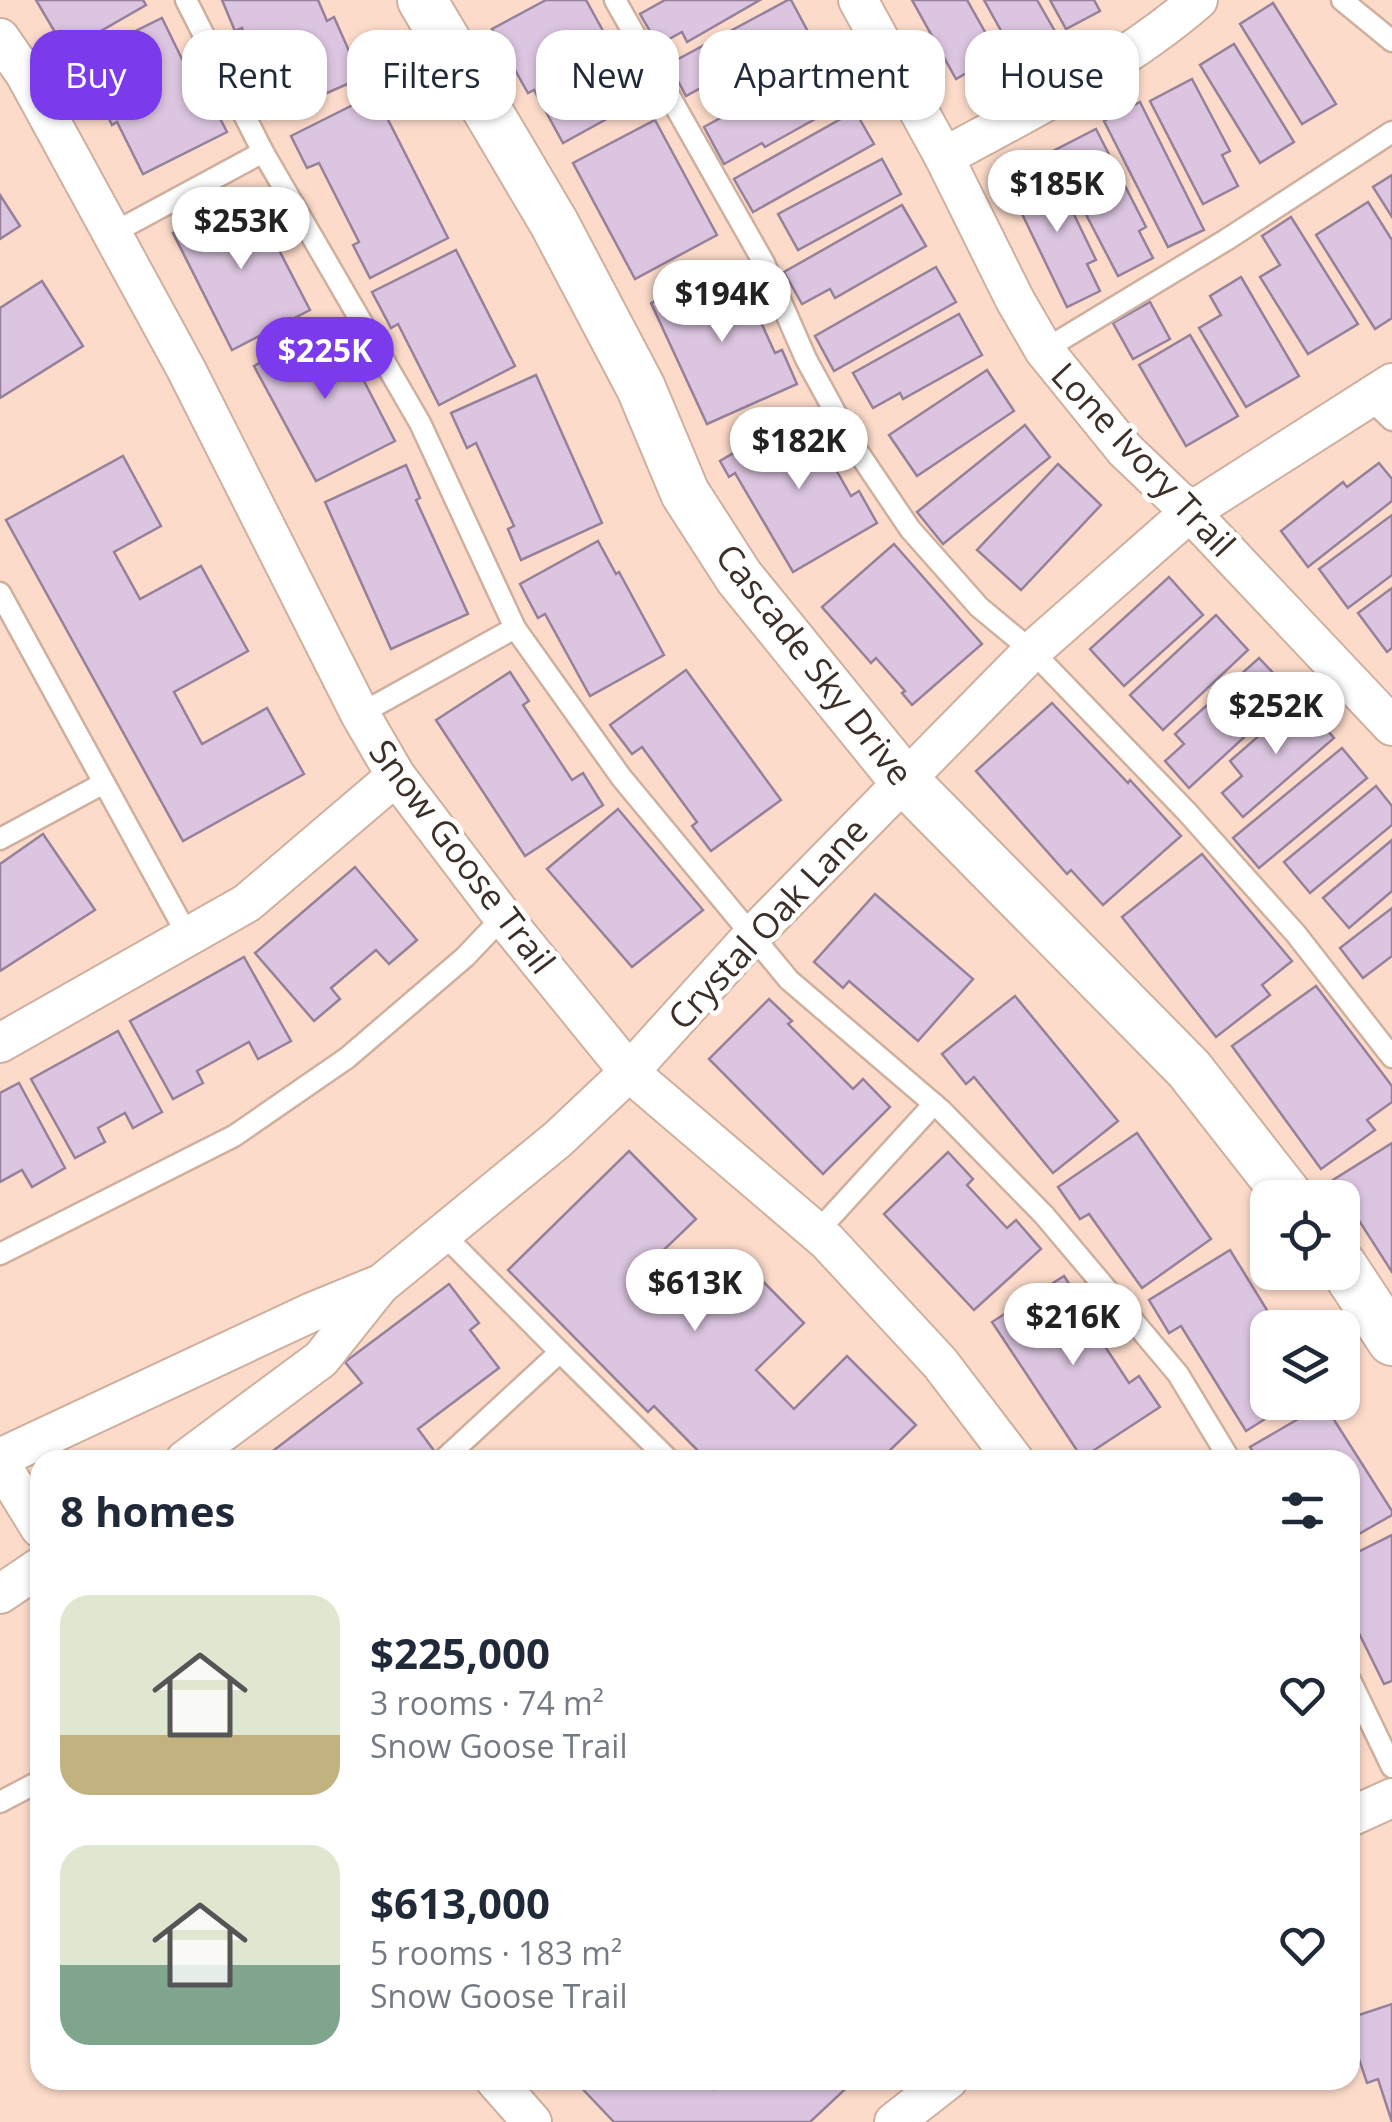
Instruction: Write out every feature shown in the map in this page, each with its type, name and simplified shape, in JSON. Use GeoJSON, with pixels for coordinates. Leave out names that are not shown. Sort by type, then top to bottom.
{"type":"FeatureCollection","features":[{"type":"Feature","properties":{"kind":"street","name":"Cascade Sky Drive"},"geometry":{"type":"LineString","coordinates":[[422,0],[554,223],[641,388],[686,493],[739,577],[904,779],[1189,1069],[1276,1180]]}},
{"type":"Feature","properties":{"kind":"street","name":"Lone Ivory Trail"},"geometry":{"type":"LineString","coordinates":[[858,0],[1044,350],[1125,450],[1190,512],[1392,726]]}},
{"type":"Feature","properties":{"kind":"street"},"geometry":{"type":"LineString","coordinates":[[944,157],[1093,76],[1159,34],[1198,0]]}},
{"type":"Feature","properties":{"kind":"street","name":"Snow Goose Trail"},"geometry":{"type":"LineString","coordinates":[[0,38],[25,74],[186,369],[360,714],[396,776],[503,917],[629,1072],[817,1232],[940,1362],[1006,1450]]}},
{"type":"Feature","properties":{"kind":"street","name":"Crystal Oak Lane"},"geometry":{"type":"LineString","coordinates":[[198,1450],[321,1359],[380,1284],[558,1139],[629,1072],[752,936],[1032,651],[1190,512],[1385,401]]}},
{"type":"Feature","properties":{"kind":"street"},"geometry":{"type":"LineString","coordinates":[[0,1043],[248,903],[396,776]]}},
{"type":"Feature","properties":{"kind":"street","name":"Crystal Oak Lane"},"geometry":{"type":"LineString","coordinates":[[0,1460],[312,1312],[380,1284]]}},
{"type":"Feature","properties":{"kind":"street"},"geometry":{"type":"LineString","coordinates":[[1359,1290],[1392,1342]]}},
{"type":"Feature","properties":{"kind":"street"},"geometry":{"type":"LineString","coordinates":[[0,1460],[30,1511]]}},
{"type":"Feature","properties":{"kind":"street"},"geometry":{"type":"LineString","coordinates":[[0,1594],[30,1574]]}},
{"type":"Feature","properties":{"kind":"street"},"geometry":{"type":"LineString","coordinates":[[1360,1812],[1392,1798]]}},
{"type":"Feature","properties":{"kind":"street"},"geometry":{"type":"LineString","coordinates":[[504,2090],[532,2122]]}},
{"type":"Feature","properties":{"kind":"street"},"geometry":{"type":"LineString","coordinates":[[894,2122],[935,2090]]}},
{"type":"Feature","properties":{"kind":"lane"},"geometry":{"type":"LineString","coordinates":[[186,0],[263,152],[420,423],[516,628],[621,776],[789,980],[934,1104],[1044,1215],[1178,1374],[1224,1450]]}},
{"type":"Feature","properties":{"kind":"lane"},"geometry":{"type":"LineString","coordinates":[[615,0],[764,263],[806,359],[852,442],[910,529],[979,607],[1032,651],[1187,812],[1296,934],[1392,1057]]}},
{"type":"Feature","properties":{"kind":"lane"},"geometry":{"type":"LineString","coordinates":[[1342,0],[1392,41]]}},
{"type":"Feature","properties":{"kind":"lane"},"geometry":{"type":"LineString","coordinates":[[1044,350],[1226,240],[1392,132]]}},
{"type":"Feature","properties":{"kind":"lane"},"geometry":{"type":"LineString","coordinates":[[113,233],[263,152]]}},
{"type":"Feature","properties":{"kind":"lane"},"geometry":{"type":"LineString","coordinates":[[0,593],[188,936]]}},
{"type":"Feature","properties":{"kind":"lane"},"geometry":{"type":"LineString","coordinates":[[360,714],[516,628]]}},
{"type":"Feature","properties":{"kind":"lane"},"geometry":{"type":"LineString","coordinates":[[0,839],[104,783]]}},
{"type":"Feature","properties":{"kind":"lane"},"geometry":{"type":"LineString","coordinates":[[0,1254],[234,1136],[347,1058],[465,957],[503,917]]}},
{"type":"Feature","properties":{"kind":"lane"},"geometry":{"type":"LineString","coordinates":[[817,1232],[934,1104]]}},
{"type":"Feature","properties":{"kind":"lane"},"geometry":{"type":"LineString","coordinates":[[443,1234],[660,1450]]}},
{"type":"Feature","properties":{"kind":"lane"},"geometry":{"type":"LineString","coordinates":[[454,1450],[560,1352]]}},
{"type":"Feature","properties":{"kind":"lane"},"geometry":{"type":"LineString","coordinates":[[1360,1700],[1392,1766]]}},
{"type":"Feature","properties":{"kind":"lane"},"geometry":{"type":"LineString","coordinates":[[0,1802],[30,1786]]}},
{"type":"Feature","properties":{"kind":"building"},"geometry":{"type":"Polygon","coordinates":[[[36,0],[143,0],[146,5],[103,30],[54,30],[36,0]]]}},
{"type":"Feature","properties":{"kind":"building"},"geometry":{"type":"Polygon","coordinates":[[[222,0],[318,0],[327,21],[334,17],[347,46],[347,84],[327,93],[327,30],[235,30],[222,0]]]}},
{"type":"Feature","properties":{"kind":"building"},"geometry":{"type":"Polygon","coordinates":[[[546,0],[586,0],[602,30],[536,30],[536,94],[534,90],[528,93],[516,72],[516,30],[492,29],[546,0]]]}},
{"type":"Feature","properties":{"kind":"building"},"geometry":{"type":"Polygon","coordinates":[[[665,0],[760,0],[708,30],[699,30],[699,35],[687,42],[679,30],[649,30],[640,14],[665,0]]]}},
{"type":"Feature","properties":{"kind":"building"},"geometry":{"type":"Polygon","coordinates":[[[791,0],[807,30],[732,30],[791,0]]]}},
{"type":"Feature","properties":{"kind":"building"},"geometry":{"type":"Polygon","coordinates":[[[912,0],[967,0],[984,30],[965,30],[965,74],[956,79],[945,59],[945,30],[929,30],[912,0]]]}},
{"type":"Feature","properties":{"kind":"building"},"geometry":{"type":"Polygon","coordinates":[[[984,0],[1037,0],[1054,30],[1001,30],[984,0]]]}},
{"type":"Feature","properties":{"kind":"building"},"geometry":{"type":"Polygon","coordinates":[[[1050,0],[1094,0],[1100,11],[1066,29],[1050,0]]]}},
{"type":"Feature","properties":{"kind":"building"},"geometry":{"type":"Polygon","coordinates":[[[1273,3],[1336,104],[1302,124],[1240,24],[1273,3]]]}},
{"type":"Feature","properties":{"kind":"building"},"geometry":{"type":"Polygon","coordinates":[[[162,18],[182,59],[182,120],[221,120],[227,132],[143,174],[117,122],[112,125],[110,120],[162,120],[162,30],[138,30],[162,18]]]}},
{"type":"Feature","properties":{"kind":"building"},"geometry":{"type":"Polygon","coordinates":[[[1234,44],[1294,142],[1260,163],[1200,65],[1234,44]]]}},
{"type":"Feature","properties":{"kind":"building"},"geometry":{"type":"Polygon","coordinates":[[[699,48],[699,89],[686,96],[679,83],[679,59],[699,48]]]}},
{"type":"Feature","properties":{"kind":"building"},"geometry":{"type":"Polygon","coordinates":[[[1192,79],[1230,151],[1222,155],[1238,186],[1203,204],[1150,101],[1192,79]]]}},
{"type":"Feature","properties":{"kind":"building"},"geometry":{"type":"Polygon","coordinates":[[[1139,103],[1204,230],[1168,247],[1104,121],[1139,120],[1139,103]]]}},
{"type":"Feature","properties":{"kind":"building"},"geometry":{"type":"Polygon","coordinates":[[[347,108],[347,120],[388,120],[448,238],[370,278],[353,245],[359,242],[319,163],[307,168],[291,136],[347,108]]]}},
{"type":"Feature","properties":{"kind":"building"},"geometry":{"type":"Polygon","coordinates":[[[550,120],[605,120],[563,143],[550,120]]]}},
{"type":"Feature","properties":{"kind":"building"},"geometry":{"type":"Polygon","coordinates":[[[655,120],[717,235],[635,279],[573,163],[655,120]]]}},
{"type":"Feature","properties":{"kind":"building"},"geometry":{"type":"Polygon","coordinates":[[[717,120],[813,120],[724,164],[704,127],[717,120]]]}},
{"type":"Feature","properties":{"kind":"building"},"geometry":{"type":"Polygon","coordinates":[[[839,120],[860,120],[874,144],[753,212],[734,179],[839,120]]]}},
{"type":"Feature","properties":{"kind":"building"},"geometry":{"type":"Polygon","coordinates":[[[1096,129],[1146,227],[1139,231],[1153,258],[1118,276],[1053,151],[1096,129]]]}},
{"type":"Feature","properties":{"kind":"building"},"geometry":{"type":"Polygon","coordinates":[[[882,159],[901,194],[798,250],[778,214],[882,159]]]}},
{"type":"Feature","properties":{"kind":"building"},"geometry":{"type":"Polygon","coordinates":[[[1051,167],[1096,260],[1087,264],[1100,291],[1067,307],[1009,187],[1051,167]]]}},
{"type":"Feature","properties":{"kind":"building"},"geometry":{"type":"Polygon","coordinates":[[[1392,175],[1392,217],[1373,187],[1392,175]]]}},
{"type":"Feature","properties":{"kind":"building"},"geometry":{"type":"Polygon","coordinates":[[[250,194],[310,310],[232,350],[173,233],[250,194]]]}},
{"type":"Feature","properties":{"kind":"building"},"geometry":{"type":"Polygon","coordinates":[[[0,195],[20,226],[0,239],[0,195]]]}},
{"type":"Feature","properties":{"kind":"building"},"geometry":{"type":"Polygon","coordinates":[[[1368,202],[1392,240],[1392,318],[1375,329],[1316,235],[1368,202]]]}},
{"type":"Feature","properties":{"kind":"building"},"geometry":{"type":"Polygon","coordinates":[[[902,205],[926,246],[835,298],[830,289],[802,304],[784,272],[902,205]]]}},
{"type":"Feature","properties":{"kind":"building"},"geometry":{"type":"Polygon","coordinates":[[[1291,217],[1358,324],[1308,354],[1260,277],[1280,265],[1262,236],[1291,217]]]}},
{"type":"Feature","properties":{"kind":"building"},"geometry":{"type":"Polygon","coordinates":[[[456,250],[515,366],[439,405],[398,324],[391,328],[372,292],[456,250]]]}},
{"type":"Feature","properties":{"kind":"building"},"geometry":{"type":"Polygon","coordinates":[[[735,265],[775,353],[782,350],[797,384],[707,424],[651,303],[735,265]]]}},
{"type":"Feature","properties":{"kind":"building"},"geometry":{"type":"Polygon","coordinates":[[[936,267],[956,302],[834,371],[815,336],[936,267]]]}},
{"type":"Feature","properties":{"kind":"building"},"geometry":{"type":"Polygon","coordinates":[[[1241,277],[1299,376],[1246,407],[1199,328],[1221,315],[1210,296],[1241,277]]]}},
{"type":"Feature","properties":{"kind":"building"},"geometry":{"type":"Polygon","coordinates":[[[42,281],[83,346],[0,398],[0,308],[42,281]]]}},
{"type":"Feature","properties":{"kind":"building"},"geometry":{"type":"Polygon","coordinates":[[[1150,302],[1170,339],[1133,359],[1113,323],[1150,302]]]}},
{"type":"Feature","properties":{"kind":"building"},"geometry":{"type":"Polygon","coordinates":[[[959,314],[982,355],[903,399],[900,393],[873,408],[853,373],[959,314]]]}},
{"type":"Feature","properties":{"kind":"building"},"geometry":{"type":"Polygon","coordinates":[[[337,322],[395,441],[316,481],[254,366],[337,322]]]}},
{"type":"Feature","properties":{"kind":"building"},"geometry":{"type":"Polygon","coordinates":[[[1190,335],[1238,416],[1186,446],[1139,365],[1190,335]]]}},
{"type":"Feature","properties":{"kind":"building"},"geometry":{"type":"Polygon","coordinates":[[[987,370],[1014,411],[917,476],[889,435],[987,370]]]}},
{"type":"Feature","properties":{"kind":"building"},"geometry":{"type":"Polygon","coordinates":[[[536,375],[602,523],[521,560],[508,529],[514,526],[476,443],[467,448],[451,413],[536,375]]]}},
{"type":"Feature","properties":{"kind":"building"},"geometry":{"type":"Polygon","coordinates":[[[803,412],[851,496],[859,491],[877,523],[793,572],[735,473],[729,477],[720,461],[803,412]]]}},
{"type":"Feature","properties":{"kind":"building"},"geometry":{"type":"Polygon","coordinates":[[[1025,425],[1050,457],[943,544],[917,512],[1025,425]]]}},
{"type":"Feature","properties":{"kind":"building"},"geometry":{"type":"Polygon","coordinates":[[[123,456],[161,526],[114,552],[140,599],[201,566],[248,651],[174,692],[202,744],[267,708],[304,774],[183,841],[6,520],[123,456]]]}},
{"type":"Feature","properties":{"kind":"building"},"geometry":{"type":"Polygon","coordinates":[[[1379,463],[1392,479],[1392,501],[1308,567],[1281,531],[1343,482],[1347,487],[1379,463]]]}},
{"type":"Feature","properties":{"kind":"building"},"geometry":{"type":"Polygon","coordinates":[[[1058,464],[1101,505],[1021,590],[977,550],[1058,464]]]}},
{"type":"Feature","properties":{"kind":"building"},"geometry":{"type":"Polygon","coordinates":[[[406,465],[420,498],[416,500],[468,614],[391,649],[325,502],[406,465]]]}},
{"type":"Feature","properties":{"kind":"building"},"geometry":{"type":"Polygon","coordinates":[[[1392,515],[1392,575],[1348,608],[1319,569],[1392,515]]]}},
{"type":"Feature","properties":{"kind":"building"},"geometry":{"type":"Polygon","coordinates":[[[598,541],[664,655],[590,696],[545,614],[538,618],[520,584],[598,541]]]}},
{"type":"Feature","properties":{"kind":"building"},"geometry":{"type":"Polygon","coordinates":[[[894,544],[982,644],[912,705],[876,658],[871,663],[822,607],[894,544]]]}},
{"type":"Feature","properties":{"kind":"building"},"geometry":{"type":"Polygon","coordinates":[[[1169,577],[1203,615],[1124,686],[1090,649],[1169,577]]]}},
{"type":"Feature","properties":{"kind":"building"},"geometry":{"type":"Polygon","coordinates":[[[1392,588],[1392,648],[1387,652],[1358,613],[1392,588]]]}},
{"type":"Feature","properties":{"kind":"building"},"geometry":{"type":"Polygon","coordinates":[[[1216,615],[1248,650],[1163,730],[1130,695],[1216,615]]]}},
{"type":"Feature","properties":{"kind":"building"},"geometry":{"type":"Polygon","coordinates":[[[1259,658],[1292,693],[1189,788],[1165,761],[1184,744],[1175,734],[1259,658]]]}},
{"type":"Feature","properties":{"kind":"building"},"geometry":{"type":"Polygon","coordinates":[[[686,670],[781,800],[711,851],[692,826],[697,822],[642,747],[632,754],[610,725],[686,670]]]}},
{"type":"Feature","properties":{"kind":"building"},"geometry":{"type":"Polygon","coordinates":[[[510,672],[529,701],[523,705],[572,780],[583,773],[603,805],[525,856],[436,720],[510,672]]]}},
{"type":"Feature","properties":{"kind":"building"},"geometry":{"type":"Polygon","coordinates":[[[1300,700],[1334,738],[1243,817],[1222,793],[1242,776],[1230,761],[1300,700]]]}},
{"type":"Feature","properties":{"kind":"building"},"geometry":{"type":"Polygon","coordinates":[[[1052,703],[1181,836],[1103,905],[1071,870],[1067,874],[976,771],[1052,703]]]}},
{"type":"Feature","properties":{"kind":"building"},"geometry":{"type":"Polygon","coordinates":[[[1342,748],[1367,778],[1259,868],[1233,838],[1342,748]]]}},
{"type":"Feature","properties":{"kind":"building"},"geometry":{"type":"Polygon","coordinates":[[[1376,786],[1392,806],[1392,825],[1310,893],[1284,862],[1376,786]]]}},
{"type":"Feature","properties":{"kind":"building"},"geometry":{"type":"Polygon","coordinates":[[[618,809],[703,910],[632,967],[547,869],[618,809]]]}},
{"type":"Feature","properties":{"kind":"building"},"geometry":{"type":"Polygon","coordinates":[[[43,834],[95,910],[0,971],[0,864],[43,834]]]}},
{"type":"Feature","properties":{"kind":"building"},"geometry":{"type":"Polygon","coordinates":[[[1392,840],[1392,891],[1349,928],[1323,898],[1392,840]]]}},
{"type":"Feature","properties":{"kind":"building"},"geometry":{"type":"Polygon","coordinates":[[[1202,854],[1292,961],[1262,985],[1270,995],[1216,1037],[1122,917],[1202,854]]]}},
{"type":"Feature","properties":{"kind":"building"},"geometry":{"type":"Polygon","coordinates":[[[355,867],[417,940],[389,964],[376,950],[331,988],[340,999],[314,1021],[255,953],[355,867]]]}},
{"type":"Feature","properties":{"kind":"building"},"geometry":{"type":"Polygon","coordinates":[[[875,894],[973,979],[918,1041],[849,981],[843,988],[814,962],[875,894]]]}},
{"type":"Feature","properties":{"kind":"building"},"geometry":{"type":"Polygon","coordinates":[[[1392,908],[1392,956],[1363,978],[1340,948],[1392,908]]]}},
{"type":"Feature","properties":{"kind":"building"},"geometry":{"type":"Polygon","coordinates":[[[244,957],[291,1041],[258,1059],[249,1042],[197,1071],[203,1083],[173,1099],[130,1021],[244,957]]]}},
{"type":"Feature","properties":{"kind":"building"},"geometry":{"type":"Polygon","coordinates":[[[1316,986],[1392,1086],[1392,1102],[1367,1120],[1375,1130],[1321,1169],[1232,1046],[1316,986]]]}},
{"type":"Feature","properties":{"kind":"building"},"geometry":{"type":"Polygon","coordinates":[[[1015,996],[1118,1121],[1053,1173],[974,1077],[966,1084],[942,1054],[1015,996]]]}},
{"type":"Feature","properties":{"kind":"building"},"geometry":{"type":"Polygon","coordinates":[[[769,999],[792,1021],[788,1024],[853,1089],[863,1079],[890,1107],[823,1174],[709,1059],[769,999]]]}},
{"type":"Feature","properties":{"kind":"building"},"geometry":{"type":"Polygon","coordinates":[[[118,1031],[162,1112],[133,1128],[125,1113],[98,1128],[105,1142],[75,1158],[31,1079],[118,1031]]]}},
{"type":"Feature","properties":{"kind":"building"},"geometry":{"type":"Polygon","coordinates":[[[19,1083],[65,1168],[32,1187],[22,1170],[0,1182],[0,1093],[19,1083]]]}},
{"type":"Feature","properties":{"kind":"building"},"geometry":{"type":"Polygon","coordinates":[[[1137,1133],[1211,1239],[1142,1288],[1089,1214],[1080,1219],[1058,1187],[1137,1133]]]}},
{"type":"Feature","properties":{"kind":"building"},"geometry":{"type":"Polygon","coordinates":[[[1392,1143],[1392,1272],[1360,1222],[1360,1180],[1333,1180],[1392,1143]]]}},
{"type":"Feature","properties":{"kind":"building"},"geometry":{"type":"Polygon","coordinates":[[[629,1151],[696,1219],[646,1267],[683,1304],[735,1253],[804,1323],[756,1370],[794,1409],[847,1356],[916,1425],[890,1450],[697,1450],[654,1406],[648,1412],[508,1270],[629,1151]]]}},
{"type":"Feature","properties":{"kind":"building"},"geometry":{"type":"Polygon","coordinates":[[[948,1152],[973,1179],[967,1185],[1007,1228],[1016,1220],[1041,1249],[974,1310],[884,1214],[948,1152]]]}},
{"type":"Feature","properties":{"kind":"building"},"geometry":{"type":"Polygon","coordinates":[[[1230,1250],[1250,1282],[1250,1290],[1255,1290],[1267,1310],[1250,1310],[1250,1420],[1263,1420],[1246,1431],[1181,1326],[1169,1333],[1149,1300],[1230,1250]]]}},
{"type":"Feature","properties":{"kind":"building"},"geometry":{"type":"Polygon","coordinates":[[[1064,1276],[1083,1305],[1079,1307],[1129,1383],[1139,1376],[1160,1407],[1094,1450],[1077,1450],[992,1322],[1064,1276]]]}},
{"type":"Feature","properties":{"kind":"building"},"geometry":{"type":"Polygon","coordinates":[[[449,1284],[479,1323],[470,1330],[499,1368],[418,1429],[434,1450],[274,1450],[362,1383],[345,1362],[449,1284]]]}},
{"type":"Feature","properties":{"kind":"building"},"geometry":{"type":"Polygon","coordinates":[[[1296,1420],[1334,1420],[1353,1450],[1250,1447],[1296,1420]]]}},
{"type":"Feature","properties":{"kind":"building"},"geometry":{"type":"Polygon","coordinates":[[[1360,1461],[1392,1515],[1360,1533],[1360,1461]]]}},
{"type":"Feature","properties":{"kind":"building"},"geometry":{"type":"Polygon","coordinates":[[[1392,1535],[1392,1681],[1384,1684],[1360,1635],[1360,1551],[1392,1535]]]}},
{"type":"Feature","properties":{"kind":"building"},"geometry":{"type":"Polygon","coordinates":[[[1392,2004],[1392,2122],[1378,2079],[1367,2083],[1360,2062],[1360,2015],[1392,2004]]]}},
{"type":"Feature","properties":{"kind":"building"},"geometry":{"type":"Polygon","coordinates":[[[584,2090],[844,2090],[810,2122],[614,2122],[584,2090]]]}}]}
